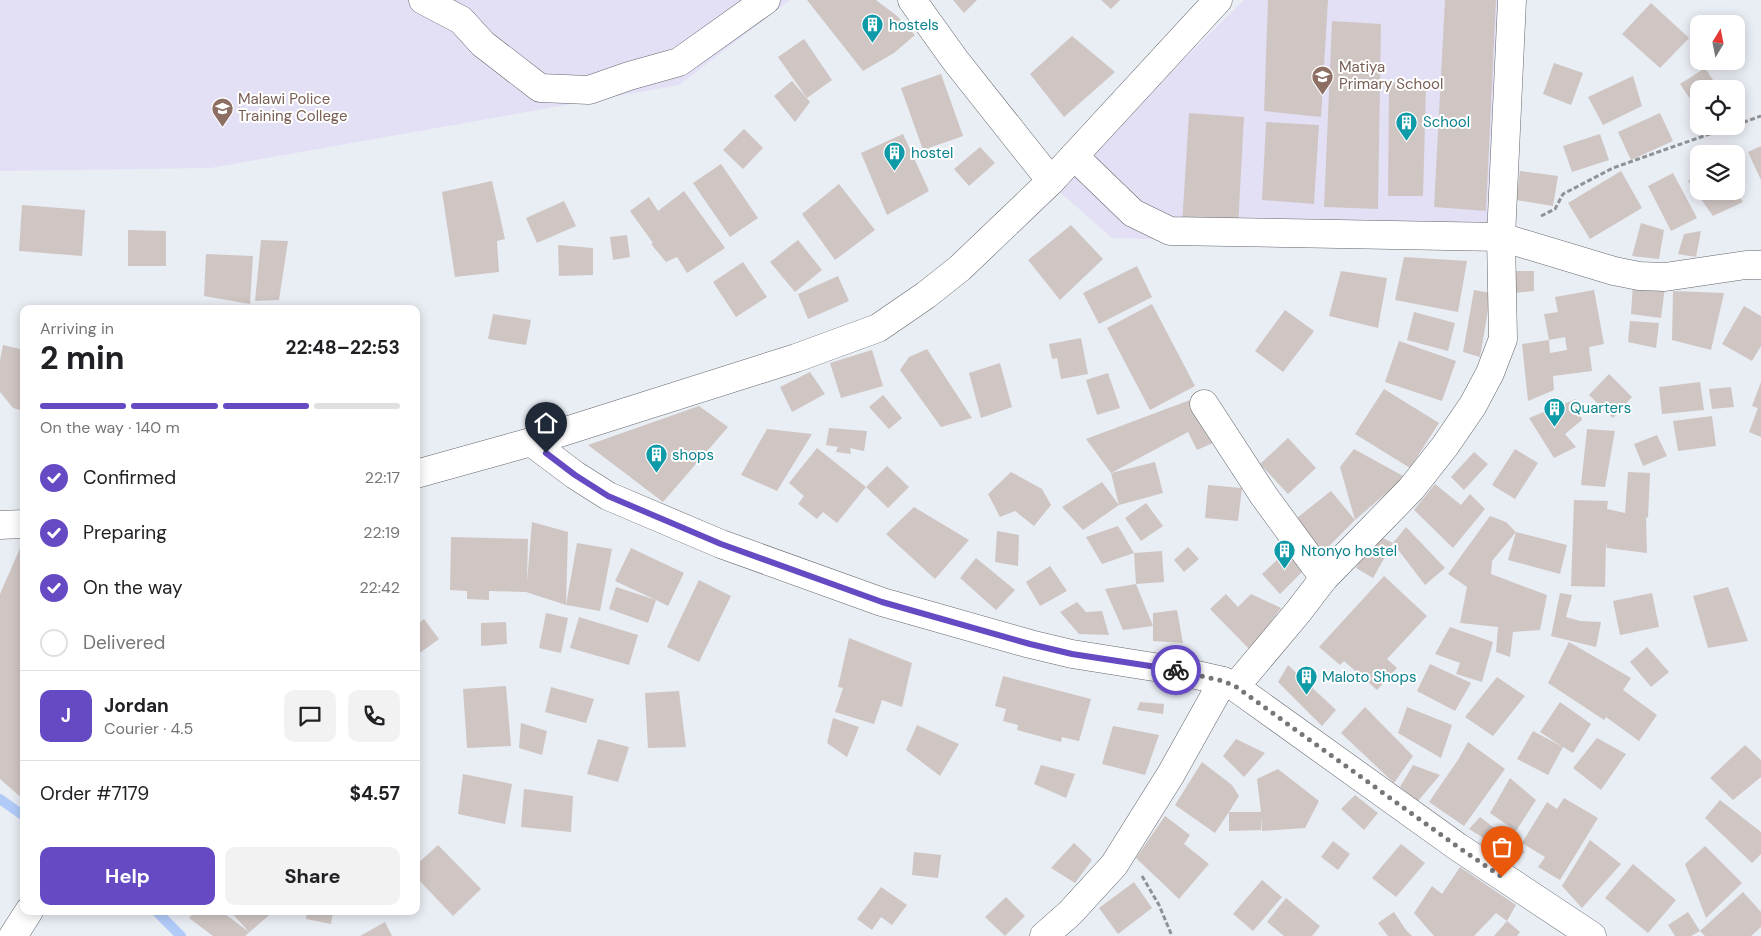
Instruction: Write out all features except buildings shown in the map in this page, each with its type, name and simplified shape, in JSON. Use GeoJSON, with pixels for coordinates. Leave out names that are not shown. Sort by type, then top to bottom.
{"type":"FeatureCollection","features":[{"type":"Feature","properties":{"kind":"street"},"geometry":{"type":"LineString","coordinates":[[423,0],[461,20],[483,44],[540,88],[589,90],[679,62],[766,0]]}},
{"type":"Feature","properties":{"kind":"street"},"geometry":{"type":"LineString","coordinates":[[912,0],[956,60],[1051,181]]}},
{"type":"Feature","properties":{"kind":"street"},"geometry":{"type":"LineString","coordinates":[[420,473],[531,442],[796,358],[878,328],[926,295],[960,268],[1051,181],[1218,0]]}},
{"type":"Feature","properties":{"kind":"street"},"geometry":{"type":"LineString","coordinates":[[1044,936],[1070,913],[1114,865],[1229,684],[1298,612],[1324,578],[1411,488],[1473,405],[1490,373],[1503,339],[1501,237],[1512,0]]}},
{"type":"Feature","properties":{"kind":"street"},"geometry":{"type":"LineString","coordinates":[[1074,156],[1133,213],[1170,231],[1501,237],[1614,271],[1639,276],[1665,277],[1746,265],[1761,265]]}},
{"type":"Feature","properties":{"kind":"street"},"geometry":{"type":"LineString","coordinates":[[1204,404],[1264,496],[1324,578]]}},
{"type":"Feature","properties":{"kind":"street"},"geometry":{"type":"LineString","coordinates":[[531,442],[575,475],[608,496],[721,544],[882,602],[1072,654],[1178,671],[1229,684],[1458,847],[1592,936]]}},
{"type":"Feature","properties":{"kind":"street"},"geometry":{"type":"LineString","coordinates":[[0,525],[20,524]]}},
{"type":"Feature","properties":{"kind":"street"},"geometry":{"type":"LineString","coordinates":[[13,936],[26,915]]}},
{"type":"Feature","properties":{"kind":"path"},"geometry":{"type":"LineString","coordinates":[[1745,122],[1761,116]]}},
{"type":"Feature","properties":{"kind":"path"},"geometry":{"type":"LineString","coordinates":[[1501,237],[1555,209],[1563,194],[1613,168],[1706,135]]}},
{"type":"Feature","properties":{"kind":"path"},"geometry":{"type":"LineString","coordinates":[[1123,852],[1144,879],[1160,905],[1172,936]]}},
{"type":"Feature","properties":{"kind":"shaded area","name":"Malawi Police Training College"},"geometry":{"type":"Polygon","coordinates":[[[0,0],[790,0],[679,85],[211,168],[0,171],[0,0]]]}},
{"type":"Feature","properties":{"kind":"shaded area","name":"Matiya Primary School"},"geometry":{"type":"Polygon","coordinates":[[[1244,0],[1503,0],[1490,248],[1112,238],[1054,187],[1244,0]]]}},
{"type":"Feature","properties":{"kind":"waterway"},"geometry":{"type":"LineString","coordinates":[[0,799],[20,813]]}},
{"type":"Feature","properties":{"kind":"waterway"},"geometry":{"type":"LineString","coordinates":[[160,915],[181,936]]}},
{"type":"Feature","properties":{"kind":"way so far"},"geometry":{"type":"LineString","coordinates":[[1176,670],[1223,681],[1235,686],[1502,877]]}},
{"type":"Feature","properties":{"kind":"place","name":"hostels"},"geometry":{"type":"Point","coordinates":[873,44]}},
{"type":"Feature","properties":{"kind":"place","name":"Matiya Primary School"},"geometry":{"type":"Point","coordinates":[1323,95]}},
{"type":"Feature","properties":{"kind":"place","name":"Malawi Police Training College"},"geometry":{"type":"Point","coordinates":[222,127]}},
{"type":"Feature","properties":{"kind":"place","name":"School"},"geometry":{"type":"Point","coordinates":[1407,141]}},
{"type":"Feature","properties":{"kind":"place","name":"hostel"},"geometry":{"type":"Point","coordinates":[895,172]}},
{"type":"Feature","properties":{"kind":"place","name":"Quarters"},"geometry":{"type":"Point","coordinates":[1554,427]}},
{"type":"Feature","properties":{"kind":"place","name":"shops"},"geometry":{"type":"Point","coordinates":[656,474]}},
{"type":"Feature","properties":{"kind":"place","name":"Ntonyo hostel"},"geometry":{"type":"Point","coordinates":[1285,570]}},
{"type":"Feature","properties":{"kind":"place","name":"Maloto Shops"},"geometry":{"type":"Point","coordinates":[1306,696]}},
{"type":"Feature","properties":{"kind":"route"},"geometry":{"type":"LineString","coordinates":[[546,453],[575,475],[608,496],[635,508],[721,544],[882,602],[1072,654],[1176,670]]}}]}
